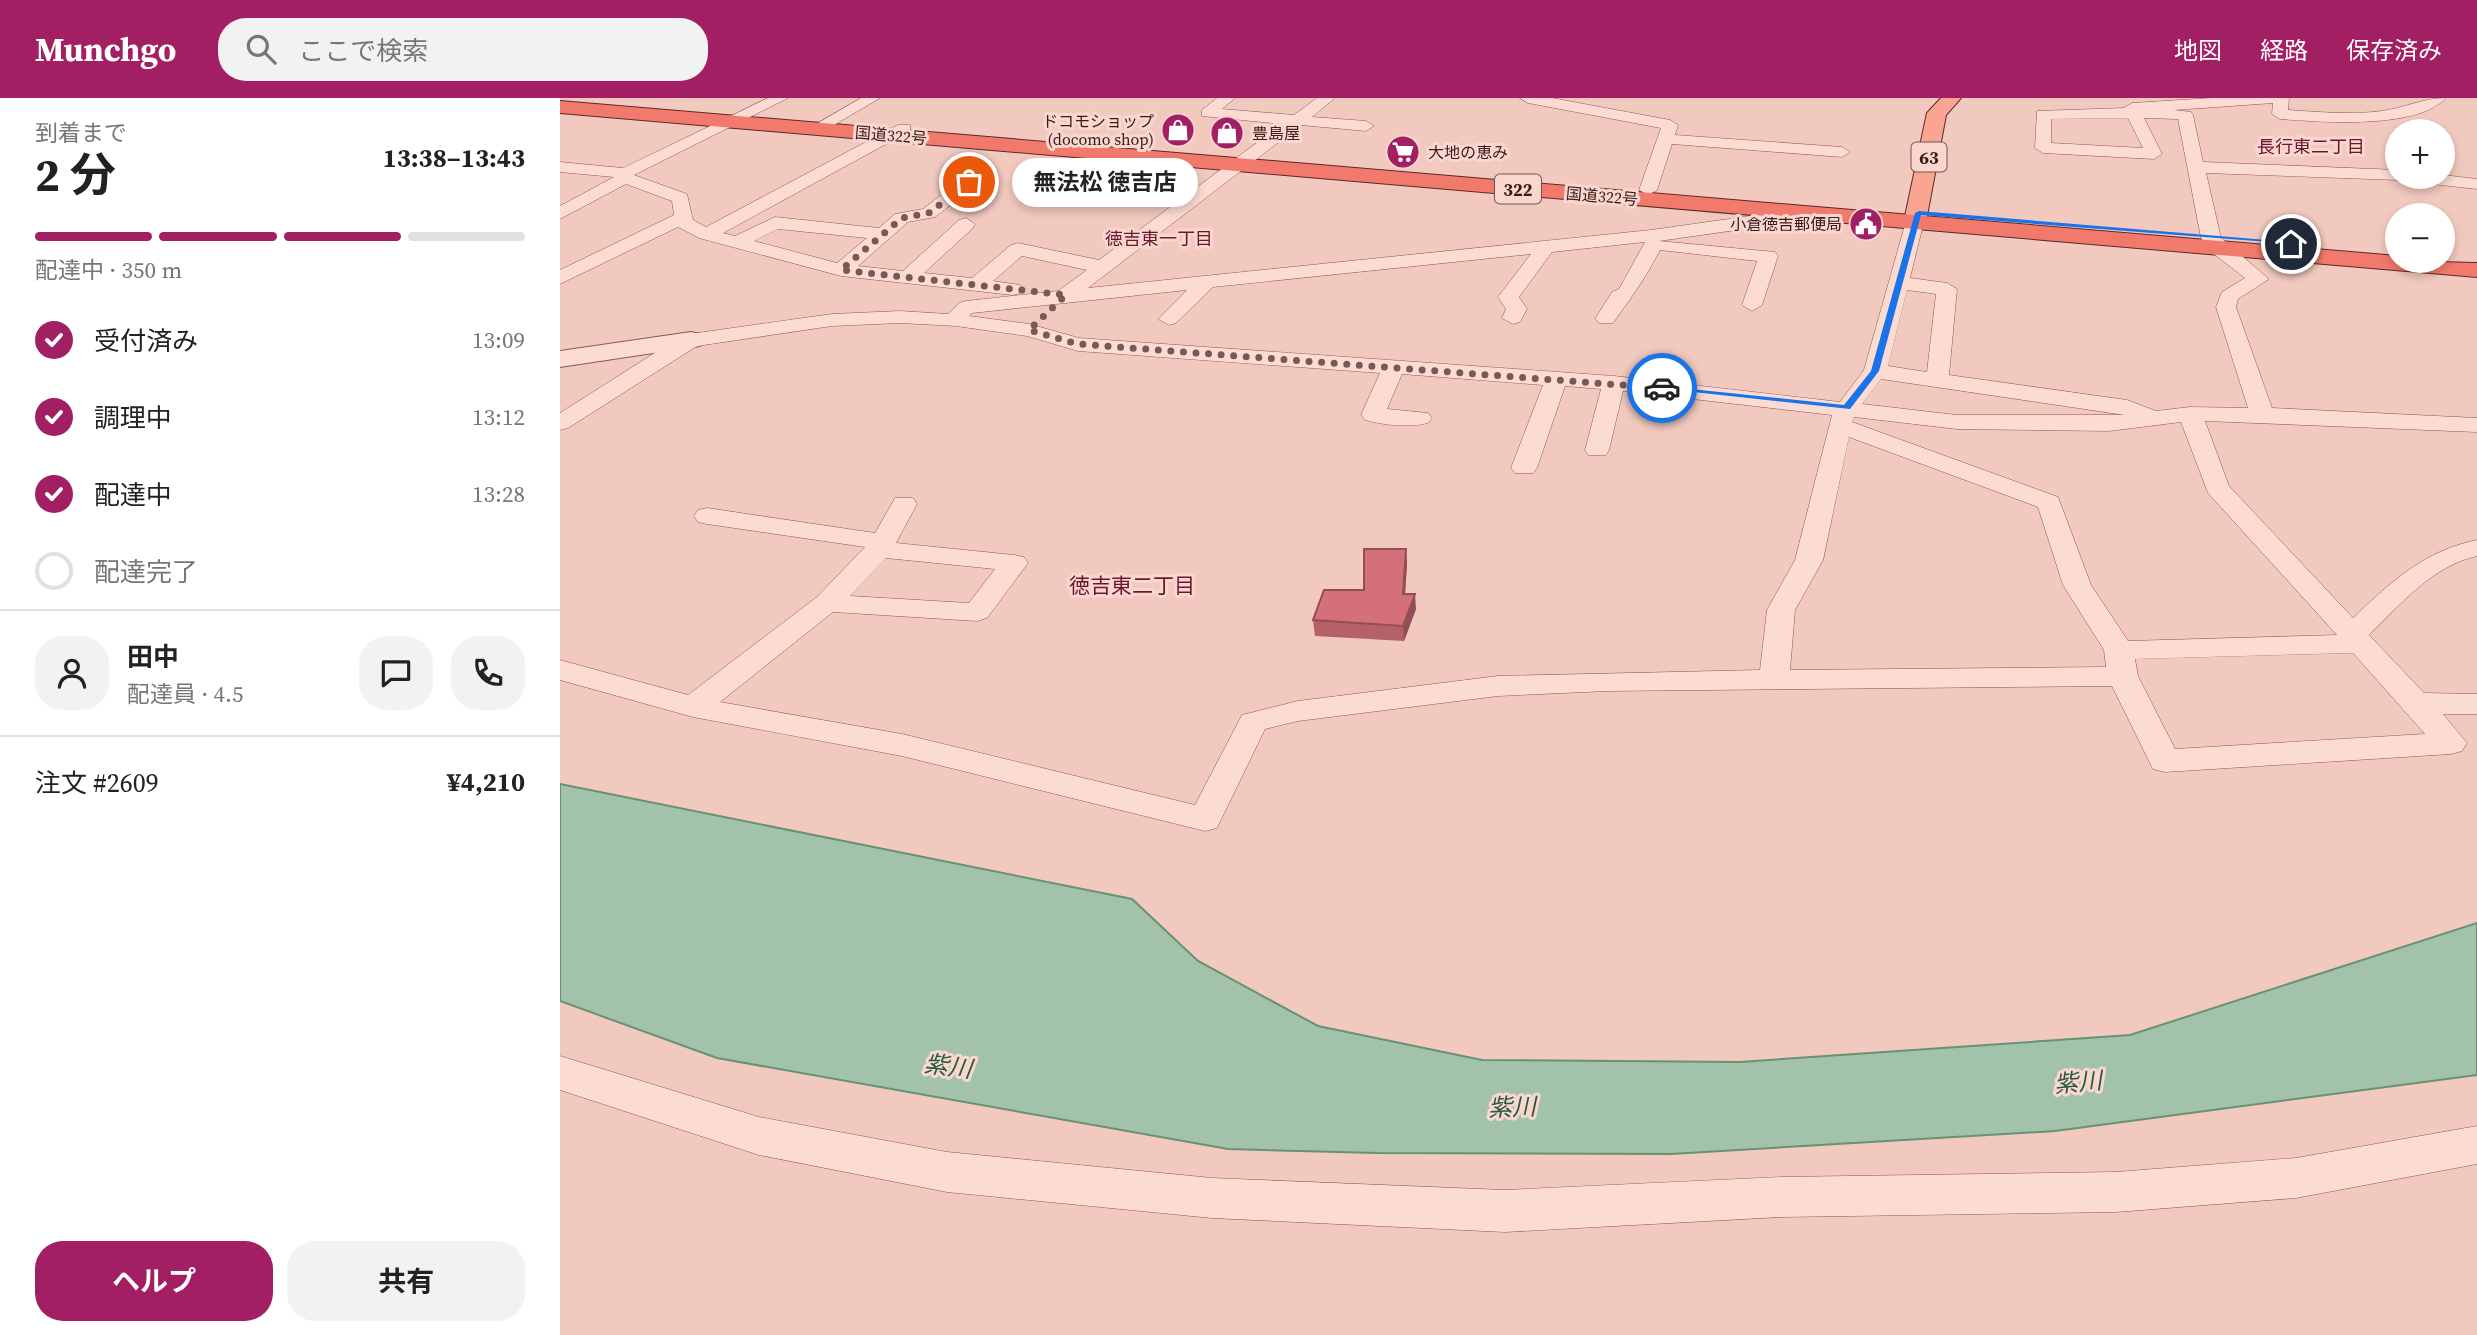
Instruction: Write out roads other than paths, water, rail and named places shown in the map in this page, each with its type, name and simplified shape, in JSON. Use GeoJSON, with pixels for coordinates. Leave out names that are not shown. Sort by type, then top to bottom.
{"type":"FeatureCollection","features":[{"type":"Feature","properties":{"kind":"highway","name":"国道322号"},"geometry":{"type":"LineString","coordinates":[[560,100],[738,119]]}},
{"type":"Feature","properties":{"kind":"highway","name":"国道322号"},"geometry":{"type":"LineString","coordinates":[[560,107],[1648,190],[1917,217],[2214,242],[2477,270]]}},
{"type":"Feature","properties":{"kind":"highway","name":"国道322号"},"geometry":{"type":"LineString","coordinates":[[1241,160],[1807,214],[1917,217]]}},
{"type":"Feature","properties":{"kind":"highway","name":"国道322号"},"geometry":{"type":"LineString","coordinates":[[2214,242],[2385,252]]}},
{"type":"Feature","properties":{"kind":"highway"},"geometry":{"type":"LineString","coordinates":[[2455,258],[2477,259]]}},
{"type":"Feature","properties":{"kind":"main road","name":"63"},"geometry":{"type":"LineString","coordinates":[[1917,217],[1937,113],[1952,98]]}},
{"type":"Feature","properties":{"kind":"street"},"geometry":{"type":"LineString","coordinates":[[560,213],[625,176],[780,98]]}},
{"type":"Feature","properties":{"kind":"street"},"geometry":{"type":"LineString","coordinates":[[823,126],[872,98]]}},
{"type":"Feature","properties":{"kind":"street"},"geometry":{"type":"LineString","coordinates":[[1227,98],[1208,113],[1366,126]]}},
{"type":"Feature","properties":{"kind":"street"},"geometry":{"type":"LineString","coordinates":[[1029,330],[1066,295],[1241,160],[1327,98]]}},
{"type":"Feature","properties":{"kind":"street"},"geometry":{"type":"LineString","coordinates":[[1528,98],[1670,125],[1648,190]]}},
{"type":"Feature","properties":{"kind":"street"},"geometry":{"type":"LineString","coordinates":[[2262,415],[2226,307],[2230,296],[2259,279],[2214,242],[2185,115],[2133,113],[2043,114],[2043,148],[2154,154],[2133,113],[2132,108],[2281,98],[2280,114],[2365,118],[2406,112],[2438,98]]}},
{"type":"Feature","properties":{"kind":"street"},"geometry":{"type":"LineString","coordinates":[[1605,131],[1842,152]]}},
{"type":"Feature","properties":{"kind":"street"},"geometry":{"type":"LineString","coordinates":[[706,234],[898,132]]}},
{"type":"Feature","properties":{"kind":"street"},"geometry":{"type":"LineString","coordinates":[[560,166],[625,176],[681,198],[684,223],[706,234],[841,270],[1066,295]]}},
{"type":"Feature","properties":{"kind":"street"},"geometry":{"type":"LineString","coordinates":[[2196,167],[2385,174]]}},
{"type":"Feature","properties":{"kind":"street"},"geometry":{"type":"LineString","coordinates":[[841,270],[902,218],[929,213],[969,182]]}},
{"type":"Feature","properties":{"kind":"street"},"geometry":{"type":"LineString","coordinates":[[2455,182],[2477,184]]}},
{"type":"Feature","properties":{"kind":"street"},"geometry":{"type":"LineString","coordinates":[[953,321],[966,307],[1547,246],[1648,241],[1807,214]]}},
{"type":"Feature","properties":{"kind":"street"},"geometry":{"type":"LineString","coordinates":[[1774,680],[1780,610],[1809,560],[1843,416],[1875,371],[1917,217]]}},
{"type":"Feature","properties":{"kind":"street"},"geometry":{"type":"LineString","coordinates":[[560,278],[683,218]]}},
{"type":"Feature","properties":{"kind":"street"},"geometry":{"type":"LineString","coordinates":[[737,242],[775,223],[883,234]]}},
{"type":"Feature","properties":{"kind":"street"},"geometry":{"type":"LineString","coordinates":[[907,278],[965,225]]}},
{"type":"Feature","properties":{"kind":"street"},"geometry":{"type":"LineString","coordinates":[[1648,241],[1768,256],[1752,305]]}},
{"type":"Feature","properties":{"kind":"street"},"geometry":{"type":"LineString","coordinates":[[1606,318],[1619,296],[1627,293],[1648,241]]}},
{"type":"Feature","properties":{"kind":"street"},"geometry":{"type":"LineString","coordinates":[[1513,318],[1517,309],[1508,297],[1547,246]]}},
{"type":"Feature","properties":{"kind":"street"},"geometry":{"type":"LineString","coordinates":[[976,285],[1018,249],[1102,267]]}},
{"type":"Feature","properties":{"kind":"street"},"geometry":{"type":"LineString","coordinates":[[1169,319],[1206,283]]}},
{"type":"Feature","properties":{"kind":"street"},"geometry":{"type":"LineString","coordinates":[[1898,283],[1947,289],[1937,381]]}},
{"type":"Feature","properties":{"kind":"street"},"geometry":{"type":"LineString","coordinates":[[560,359],[832,320],[900,317],[1029,330],[1078,344],[1614,383],[1843,416],[1957,422],[2109,424],[2190,414],[2262,415],[2477,425]]}},
{"type":"Feature","properties":{"kind":"street"},"geometry":{"type":"LineString","coordinates":[[560,423],[691,340]]}},
{"type":"Feature","properties":{"kind":"street"},"geometry":{"type":"LineString","coordinates":[[1394,367],[1373,415],[1420,418]]}},
{"type":"Feature","properties":{"kind":"street"},"geometry":{"type":"LineString","coordinates":[[1875,371],[2127,407],[2153,418]]}},
{"type":"Feature","properties":{"kind":"street"},"geometry":{"type":"LineString","coordinates":[[1524,468],[1556,379]]}},
{"type":"Feature","properties":{"kind":"street"},"geometry":{"type":"LineString","coordinates":[[1597,450],[1614,383]]}},
{"type":"Feature","properties":{"kind":"street"},"geometry":{"type":"LineString","coordinates":[[1843,416],[2049,502],[2077,585],[2121,663],[2165,761],[2452,743],[2217,488],[2190,414]]}},
{"type":"Feature","properties":{"kind":"street"},"geometry":{"type":"LineString","coordinates":[[693,707],[827,603],[881,546],[904,504]]}},
{"type":"Feature","properties":{"kind":"street"},"geometry":{"type":"LineString","coordinates":[[707,516],[881,546],[1014,563],[977,612],[827,603]]}},
{"type":"Feature","properties":{"kind":"street"},"geometry":{"type":"LineString","coordinates":[[560,670],[693,707],[902,745],[1205,819],[1253,722],[1298,710],[1498,686],[1608,681],[1774,680],[2121,663],[2358,639],[2421,572],[2462,549],[2477,548]]}},
{"type":"Feature","properties":{"kind":"street"},"geometry":{"type":"LineString","coordinates":[[2416,703],[2477,704]]}},
{"type":"Feature","properties":{"kind":"street"},"geometry":{"type":"LineString","coordinates":[[560,1073],[759,1136],[947,1172],[1212,1198],[1477,1210],[1782,1197],[2116,1192],[2296,1178],[2477,1145]]}},
{"type":"Feature","properties":{"kind":"water","name":"紫川"},"geometry":{"type":"Polygon","coordinates":[[[560,784],[1132,899],[1198,961],[1318,1026],[1482,1060],[1740,1062],[2130,1035],[2477,923],[2477,1075],[2055,1131],[1671,1154],[1377,1153],[1228,1149],[717,1058],[560,1001],[560,784]]]}},
{"type":"Feature","properties":{"kind":"place","name":"ドコモショップ (docomo shop)"},"geometry":{"type":"Point","coordinates":[1178,130]}},
{"type":"Feature","properties":{"kind":"place","name":"豊島屋"},"geometry":{"type":"Point","coordinates":[1227,133]}},
{"type":"Feature","properties":{"kind":"place","name":"大地の恵み"},"geometry":{"type":"Point","coordinates":[1403,152]}},
{"type":"Feature","properties":{"kind":"place","name":"無法松 徳吉店"},"geometry":{"type":"Point","coordinates":[969,182]}},
{"type":"Feature","properties":{"kind":"place","name":"小倉徳吉郵便局"},"geometry":{"type":"Point","coordinates":[1866,224]}},
{"type":"Feature","properties":{"kind":"district","name":"長行東二丁目"},"geometry":{"type":"Point","coordinates":[2311,146]}},
{"type":"Feature","properties":{"kind":"district","name":"徳吉東一丁目"},"geometry":{"type":"Point","coordinates":[1159,238]}},
{"type":"Feature","properties":{"kind":"district","name":"徳吉東二丁目"},"geometry":{"type":"Point","coordinates":[1132,585]}}]}
